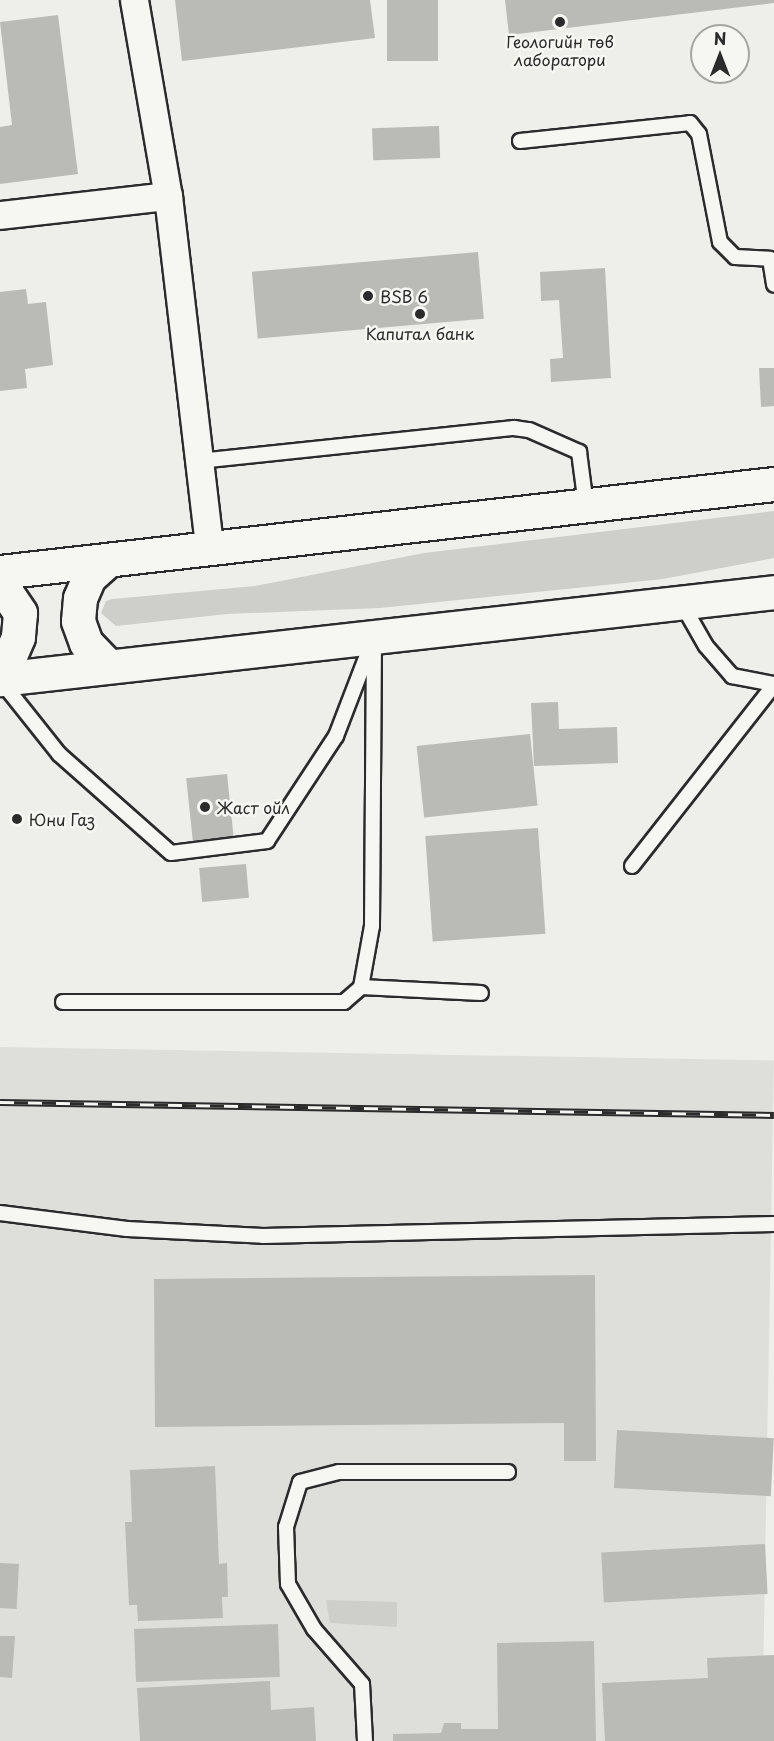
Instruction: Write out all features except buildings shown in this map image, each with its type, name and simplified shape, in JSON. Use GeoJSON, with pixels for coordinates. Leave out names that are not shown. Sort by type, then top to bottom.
{"type":"FeatureCollection","features":[{"type":"Feature","properties":{"kind":"highway"},"geometry":{"type":"LineString","coordinates":[[0,572],[774,484]]}},
{"type":"Feature","properties":{"kind":"highway"},"geometry":{"type":"LineString","coordinates":[[107,561],[89,577],[80,598],[78,621],[86,643],[108,666]]}},
{"type":"Feature","properties":{"kind":"highway"},"geometry":{"type":"LineString","coordinates":[[0,583],[20,613],[18,637],[0,679]]}},
{"type":"Feature","properties":{"kind":"highway"},"geometry":{"type":"LineString","coordinates":[[0,679],[774,592]]}},
{"type":"Feature","properties":{"kind":"street"},"geometry":{"type":"LineString","coordinates":[[134,0],[168,196],[209,547]]}},
{"type":"Feature","properties":{"kind":"street"},"geometry":{"type":"LineString","coordinates":[[0,215],[168,196]]}},
{"type":"Feature","properties":{"kind":"lane"},"geometry":{"type":"LineString","coordinates":[[520,141],[690,123],[699,134],[720,243],[725,251],[735,257],[772,259],[774,285]]}},
{"type":"Feature","properties":{"kind":"lane"},"geometry":{"type":"LineString","coordinates":[[199,461],[514,428],[529,430],[579,452],[586,505]]}},
{"type":"Feature","properties":{"kind":"lane"},"geometry":{"type":"LineString","coordinates":[[632,866],[774,684],[732,676],[706,646],[682,604]]}},
{"type":"Feature","properties":{"kind":"lane"},"geometry":{"type":"LineString","coordinates":[[0,679],[59,754],[171,854],[267,841],[336,736],[374,637]]}},
{"type":"Feature","properties":{"kind":"lane"},"geometry":{"type":"LineString","coordinates":[[63,1002],[344,1002],[361,987],[372,926],[374,637]]}},
{"type":"Feature","properties":{"kind":"lane"},"geometry":{"type":"LineString","coordinates":[[361,987],[481,993]]}},
{"type":"Feature","properties":{"kind":"lane"},"geometry":{"type":"LineString","coordinates":[[0,1212],[127,1229],[263,1236],[774,1224]]}},
{"type":"Feature","properties":{"kind":"lane"},"geometry":{"type":"LineString","coordinates":[[365,1741],[362,1684],[314,1629],[288,1584],[286,1527],[300,1482],[339,1472],[508,1472]]}},
{"type":"Feature","properties":{"kind":"shaded area"},"geometry":{"type":"Polygon","coordinates":[[[774,511],[774,558],[663,579],[380,608],[227,614],[116,626],[101,613],[106,601],[113,599],[255,586],[424,553],[774,511]]]}},
{"type":"Feature","properties":{"kind":"shaded area"},"geometry":{"type":"Polygon","coordinates":[[[0,1047],[774,1061],[762,1741],[0,1741],[0,1047]]]}},
{"type":"Feature","properties":{"kind":"shaded area"},"geometry":{"type":"Polygon","coordinates":[[[326,1600],[397,1602],[397,1627],[330,1623],[326,1600]]]}},
{"type":"Feature","properties":{"kind":"railway"},"geometry":{"type":"LineString","coordinates":[[0,1102],[774,1115]]}},
{"type":"Feature","properties":{"kind":"place","name":"Геологийн төв лаборатори"},"geometry":{"type":"Point","coordinates":[560,22]}},
{"type":"Feature","properties":{"kind":"place","name":"BSB 6"},"geometry":{"type":"Point","coordinates":[368,296]}},
{"type":"Feature","properties":{"kind":"place","name":"Капитал банк"},"geometry":{"type":"Point","coordinates":[420,314]}},
{"type":"Feature","properties":{"kind":"place","name":"Жаст ойл"},"geometry":{"type":"Point","coordinates":[205,807]}},
{"type":"Feature","properties":{"kind":"place","name":"Юни Газ"},"geometry":{"type":"Point","coordinates":[17,819]}}]}
